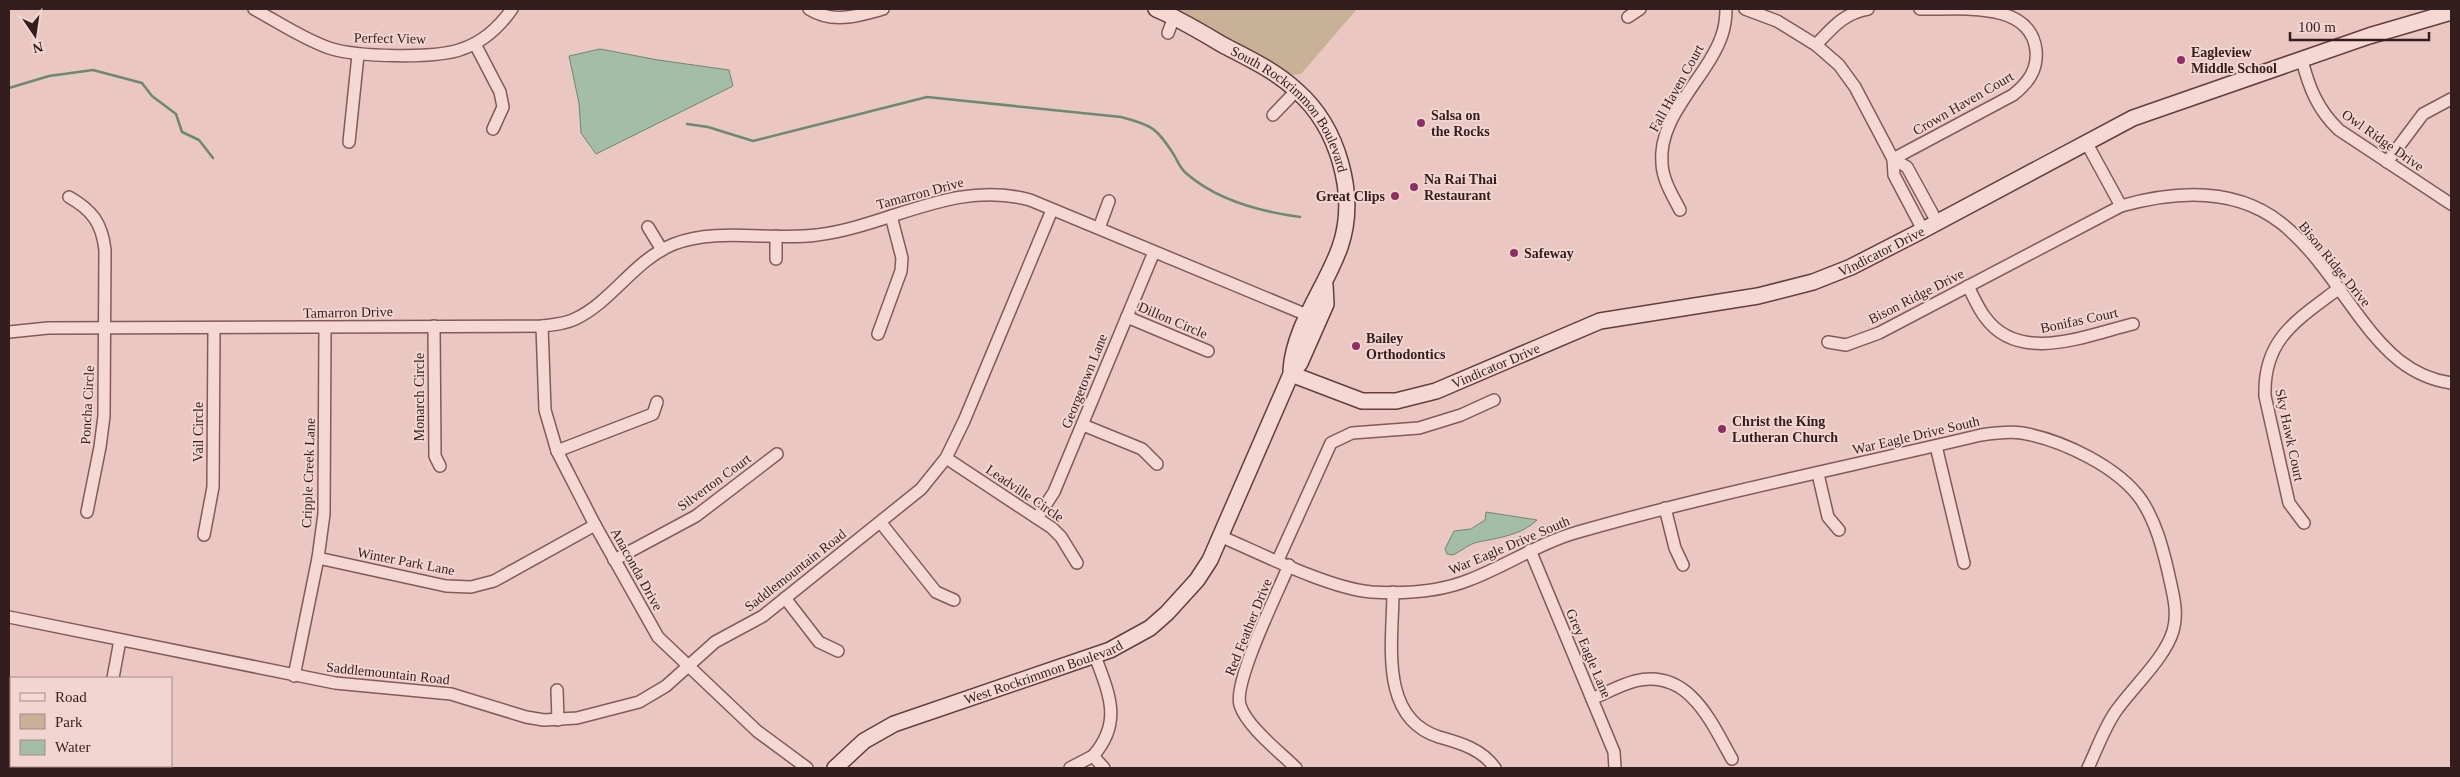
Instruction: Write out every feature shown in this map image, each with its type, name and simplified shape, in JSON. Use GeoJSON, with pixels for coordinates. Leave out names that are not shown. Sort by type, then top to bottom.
{"type":"FeatureCollection","features":[{"type":"Feature","properties":{"kind":"main road","name":"South Rockrimmon Boulevard"},"geometry":{"type":"LineString","coordinates":[[1156,9],[1174,16],[1260,65],[1297,90],[1311,106],[1330,136],[1340,164],[1345,188],[1344,228],[1340,246],[1325,285],[1314,299],[1307,315],[1292,360],[1291,374],[1222,537]]}},
{"type":"Feature","properties":{"kind":"main road","name":"Vindicator Drive"},"geometry":{"type":"LineString","coordinates":[[1291,374],[1362,401],[1396,401],[1415,398],[1436,391],[1600,322],[1758,296],[1821,279],[1851,267],[1924,230],[2133,118],[2369,36],[2451,12]]}},
{"type":"Feature","properties":{"kind":"main road","name":"South Rockrimmon Boulevard"},"geometry":{"type":"LineString","coordinates":[[1291,374],[1300,364],[1326,304],[1325,285]]}},
{"type":"Feature","properties":{"kind":"main road","name":"West Rockrimmon Boulevard"},"geometry":{"type":"LineString","coordinates":[[835,768],[864,741],[894,724],[1096,656],[1134,638],[1167,613],[1197,580],[1222,537]]}},
{"type":"Feature","properties":{"kind":"street","name":"Perfect View"},"geometry":{"type":"LineString","coordinates":[[254,9],[316,43],[358,54],[439,54],[462,50],[475,44],[496,28],[512,9]]}},
{"type":"Feature","properties":{"kind":"street"},"geometry":{"type":"LineString","coordinates":[[813,15],[853,17],[883,9]]}},
{"type":"Feature","properties":{"kind":"street"},"geometry":{"type":"LineString","coordinates":[[1628,17],[1640,9]]}},
{"type":"Feature","properties":{"kind":"street","name":"Fall Haven Court"},"geometry":{"type":"LineString","coordinates":[[1680,210],[1665,178],[1662,166],[1662,143],[1674,117],[1722,37],[1726,9]]}},
{"type":"Feature","properties":{"kind":"street"},"geometry":{"type":"LineString","coordinates":[[1745,9],[1776,21],[1816,45],[1840,65],[1894,159],[1894,175],[1924,230]]}},
{"type":"Feature","properties":{"kind":"street"},"geometry":{"type":"LineString","coordinates":[[1816,45],[1839,20],[1849,14],[1868,9]]}},
{"type":"Feature","properties":{"kind":"street","name":"Crown Haven Court"},"geometry":{"type":"LineString","coordinates":[[1894,159],[2013,95],[2028,82],[2036,64],[2033,37],[2029,29],[2015,16],[1996,10],[1920,9]]}},
{"type":"Feature","properties":{"kind":"street"},"geometry":{"type":"LineString","coordinates":[[1168,33],[1174,16]]}},
{"type":"Feature","properties":{"kind":"street"},"geometry":{"type":"LineString","coordinates":[[475,44],[500,92],[503,106],[493,129]]}},
{"type":"Feature","properties":{"kind":"street"},"geometry":{"type":"LineString","coordinates":[[349,142],[358,54]]}},
{"type":"Feature","properties":{"kind":"street","name":"Owl Ridge Drive"},"geometry":{"type":"LineString","coordinates":[[2302,60],[2311,91],[2328,119],[2339,130],[2451,204]]}},
{"type":"Feature","properties":{"kind":"street"},"geometry":{"type":"LineString","coordinates":[[1273,115],[1297,90]]}},
{"type":"Feature","properties":{"kind":"street"},"geometry":{"type":"LineString","coordinates":[[2387,162],[2424,114],[2451,99]]}},
{"type":"Feature","properties":{"kind":"street"},"geometry":{"type":"LineString","coordinates":[[2086,142],[2121,206]]}},
{"type":"Feature","properties":{"kind":"street"},"geometry":{"type":"LineString","coordinates":[[1894,159],[1907,167],[1937,222]]}},
{"type":"Feature","properties":{"kind":"street","name":"Tamarron Drive"},"geometry":{"type":"LineString","coordinates":[[9,332],[48,328],[325,328],[542,326],[561,324],[587,312],[638,266],[662,250],[696,238],[818,235],[974,194],[1018,197],[1098,228],[1307,315]]}},
{"type":"Feature","properties":{"kind":"street","name":"Bison Ridge Drive"},"geometry":{"type":"LineString","coordinates":[[1828,342],[1846,345],[1880,333],[2121,206],[2163,196],[2205,194],[2247,204],[2280,222],[2290,230],[2391,356],[2421,375],[2451,383]]}},
{"type":"Feature","properties":{"kind":"street","name":"Poncha Circle"},"geometry":{"type":"LineString","coordinates":[[69,197],[86,206],[95,218],[104,237],[104,416],[87,512]]}},
{"type":"Feature","properties":{"kind":"street"},"geometry":{"type":"LineString","coordinates":[[1098,228],[1109,201]]}},
{"type":"Feature","properties":{"kind":"street","name":"Saddlemountain Road"},"geometry":{"type":"LineString","coordinates":[[9,617],[294,676],[335,683],[444,693],[526,718],[558,720],[584,717],[639,702],[652,696],[690,666],[714,642],[763,616],[921,489],[946,458],[964,421],[1052,210]]}},
{"type":"Feature","properties":{"kind":"street"},"geometry":{"type":"LineString","coordinates":[[878,334],[901,271],[902,258],[890,216]]}},
{"type":"Feature","properties":{"kind":"street"},"geometry":{"type":"LineString","coordinates":[[648,227],[662,250]]}},
{"type":"Feature","properties":{"kind":"street"},"geometry":{"type":"LineString","coordinates":[[776,236],[776,259]]}},
{"type":"Feature","properties":{"kind":"street","name":"Georgetown Lane"},"geometry":{"type":"LineString","coordinates":[[1037,518],[1054,492],[1154,252]]}},
{"type":"Feature","properties":{"kind":"street","name":"Bonifas Court"},"geometry":{"type":"LineString","coordinates":[[1968,286],[1984,317],[1994,327],[2019,342],[2045,344],[2133,324]]}},
{"type":"Feature","properties":{"kind":"street","name":"Sky Hawk Court"},"geometry":{"type":"LineString","coordinates":[[2304,523],[2289,503],[2264,396],[2266,369],[2271,353],[2288,328],[2338,289]]}},
{"type":"Feature","properties":{"kind":"street","name":"Dillon Circle"},"geometry":{"type":"LineString","coordinates":[[1127,317],[1208,351]]}},
{"type":"Feature","properties":{"kind":"street","name":"Monarch Circle"},"geometry":{"type":"LineString","coordinates":[[434,326],[434,456],[440,466]]}},
{"type":"Feature","properties":{"kind":"street","name":"Anaconda Drive"},"geometry":{"type":"LineString","coordinates":[[542,326],[545,410],[557,450],[594,525],[658,637],[757,731],[807,768]]}},
{"type":"Feature","properties":{"kind":"street","name":"Vail Circle"},"geometry":{"type":"LineString","coordinates":[[204,535],[213,487],[214,328]]}},
{"type":"Feature","properties":{"kind":"street","name":"Cripple Creek Lane"},"geometry":{"type":"LineString","coordinates":[[294,676],[318,558],[324,514],[325,328]]}},
{"type":"Feature","properties":{"kind":"street","name":"Red Feather Drive"},"geometry":{"type":"LineString","coordinates":[[1296,768],[1246,717],[1240,706],[1239,694],[1284,563],[1331,443],[1352,433],[1419,428],[1461,415],[1494,400]]}},
{"type":"Feature","properties":{"kind":"street"},"geometry":{"type":"LineString","coordinates":[[557,450],[653,414],[657,402]]}},
{"type":"Feature","properties":{"kind":"street"},"geometry":{"type":"LineString","coordinates":[[1083,425],[1142,449],[1157,464]]}},
{"type":"Feature","properties":{"kind":"street","name":"War Eagle Drive South"},"geometry":{"type":"LineString","coordinates":[[1222,537],[1324,580],[1362,590],[1420,591],[1456,585],[1470,580],[1560,537],[1664,508],[1981,435],[2021,433],[2040,438],[2097,462],[2114,472],[2140,499],[2158,531],[2174,599],[2176,621],[2170,639],[2110,721],[2088,768]]}},
{"type":"Feature","properties":{"kind":"street"},"geometry":{"type":"LineString","coordinates":[[1936,446],[1964,563]]}},
{"type":"Feature","properties":{"kind":"street","name":"Silverton Court"},"geometry":{"type":"LineString","coordinates":[[614,560],[696,516],[777,454]]}},
{"type":"Feature","properties":{"kind":"street","name":"Leadville Circle"},"geometry":{"type":"LineString","coordinates":[[946,458],[1052,528],[1061,537],[1076,563]]}},
{"type":"Feature","properties":{"kind":"street"},"geometry":{"type":"LineString","coordinates":[[1818,474],[1828,516],[1839,530]]}},
{"type":"Feature","properties":{"kind":"street"},"geometry":{"type":"LineString","coordinates":[[1664,508],[1675,548],[1682,565]]}},
{"type":"Feature","properties":{"kind":"street"},"geometry":{"type":"LineString","coordinates":[[881,523],[936,592],[954,600]]}},
{"type":"Feature","properties":{"kind":"street","name":"Winter Park Lane"},"geometry":{"type":"LineString","coordinates":[[318,558],[446,586],[471,587],[494,581],[594,525]]}},
{"type":"Feature","properties":{"kind":"street","name":"Grey Eagle Lane"},"geometry":{"type":"LineString","coordinates":[[1530,550],[1614,752],[1615,768]]}},
{"type":"Feature","properties":{"kind":"street"},"geometry":{"type":"LineString","coordinates":[[1393,592],[1392,671],[1398,700],[1406,712],[1426,731],[1472,749],[1495,768]]}},
{"type":"Feature","properties":{"kind":"street"},"geometry":{"type":"LineString","coordinates":[[785,598],[819,642],[838,651]]}},
{"type":"Feature","properties":{"kind":"street"},"geometry":{"type":"LineString","coordinates":[[113,677],[120,640]]}},
{"type":"Feature","properties":{"kind":"street"},"geometry":{"type":"LineString","coordinates":[[1070,768],[1093,756],[1107,738],[1112,715],[1109,692],[1096,656]]}},
{"type":"Feature","properties":{"kind":"street"},"geometry":{"type":"LineString","coordinates":[[1592,699],[1636,681],[1659,680],[1672,684],[1693,697],[1702,707],[1732,759]]}},
{"type":"Feature","properties":{"kind":"street"},"geometry":{"type":"LineString","coordinates":[[557,690],[558,720]]}},
{"type":"Feature","properties":{"kind":"street"},"geometry":{"type":"LineString","coordinates":[[1093,756],[1104,768]]}},
{"type":"Feature","properties":{"kind":"green space"},"geometry":{"type":"Polygon","coordinates":[[[1156,9],[1357,9],[1301,74],[1278,77],[1156,9]]]}},
{"type":"Feature","properties":{"kind":"water"},"geometry":{"type":"Polygon","coordinates":[[[600,49],[658,60],[729,70],[733,86],[596,154],[581,133],[579,103],[569,56],[600,49]]]}},
{"type":"Feature","properties":{"kind":"water"},"geometry":{"type":"Polygon","coordinates":[[[1486,512],[1537,520],[1517,532],[1475,543],[1453,555],[1447,554],[1445,549],[1454,531],[1471,529],[1485,520],[1486,512]]]}},
{"type":"Feature","properties":{"kind":"waterway"},"geometry":{"type":"LineString","coordinates":[[9,88],[49,76],[93,70],[142,83],[152,96],[176,114],[182,132],[199,140],[213,158]]}},
{"type":"Feature","properties":{"kind":"waterway"},"geometry":{"type":"LineString","coordinates":[[687,124],[708,127],[753,141],[927,97],[1121,117],[1147,125],[1158,133],[1181,168],[1212,191],[1256,208],[1300,217]]}},
{"type":"Feature","properties":{"kind":"place","name":"Eagleview Middle School"},"geometry":{"type":"Point","coordinates":[2181,60]}},
{"type":"Feature","properties":{"kind":"place","name":"Salsa on the Rocks"},"geometry":{"type":"Point","coordinates":[1421,123]}},
{"type":"Feature","properties":{"kind":"place","name":"Na Rai Thai Restaurant"},"geometry":{"type":"Point","coordinates":[1414,187]}},
{"type":"Feature","properties":{"kind":"place","name":"Great Clips"},"geometry":{"type":"Point","coordinates":[1395,196]}},
{"type":"Feature","properties":{"kind":"place","name":"Safeway"},"geometry":{"type":"Point","coordinates":[1514,253]}},
{"type":"Feature","properties":{"kind":"place","name":"Bailey Orthodontics"},"geometry":{"type":"Point","coordinates":[1356,346]}},
{"type":"Feature","properties":{"kind":"place","name":"Christ the King Lutheran Church"},"geometry":{"type":"Point","coordinates":[1722,429]}}]}
